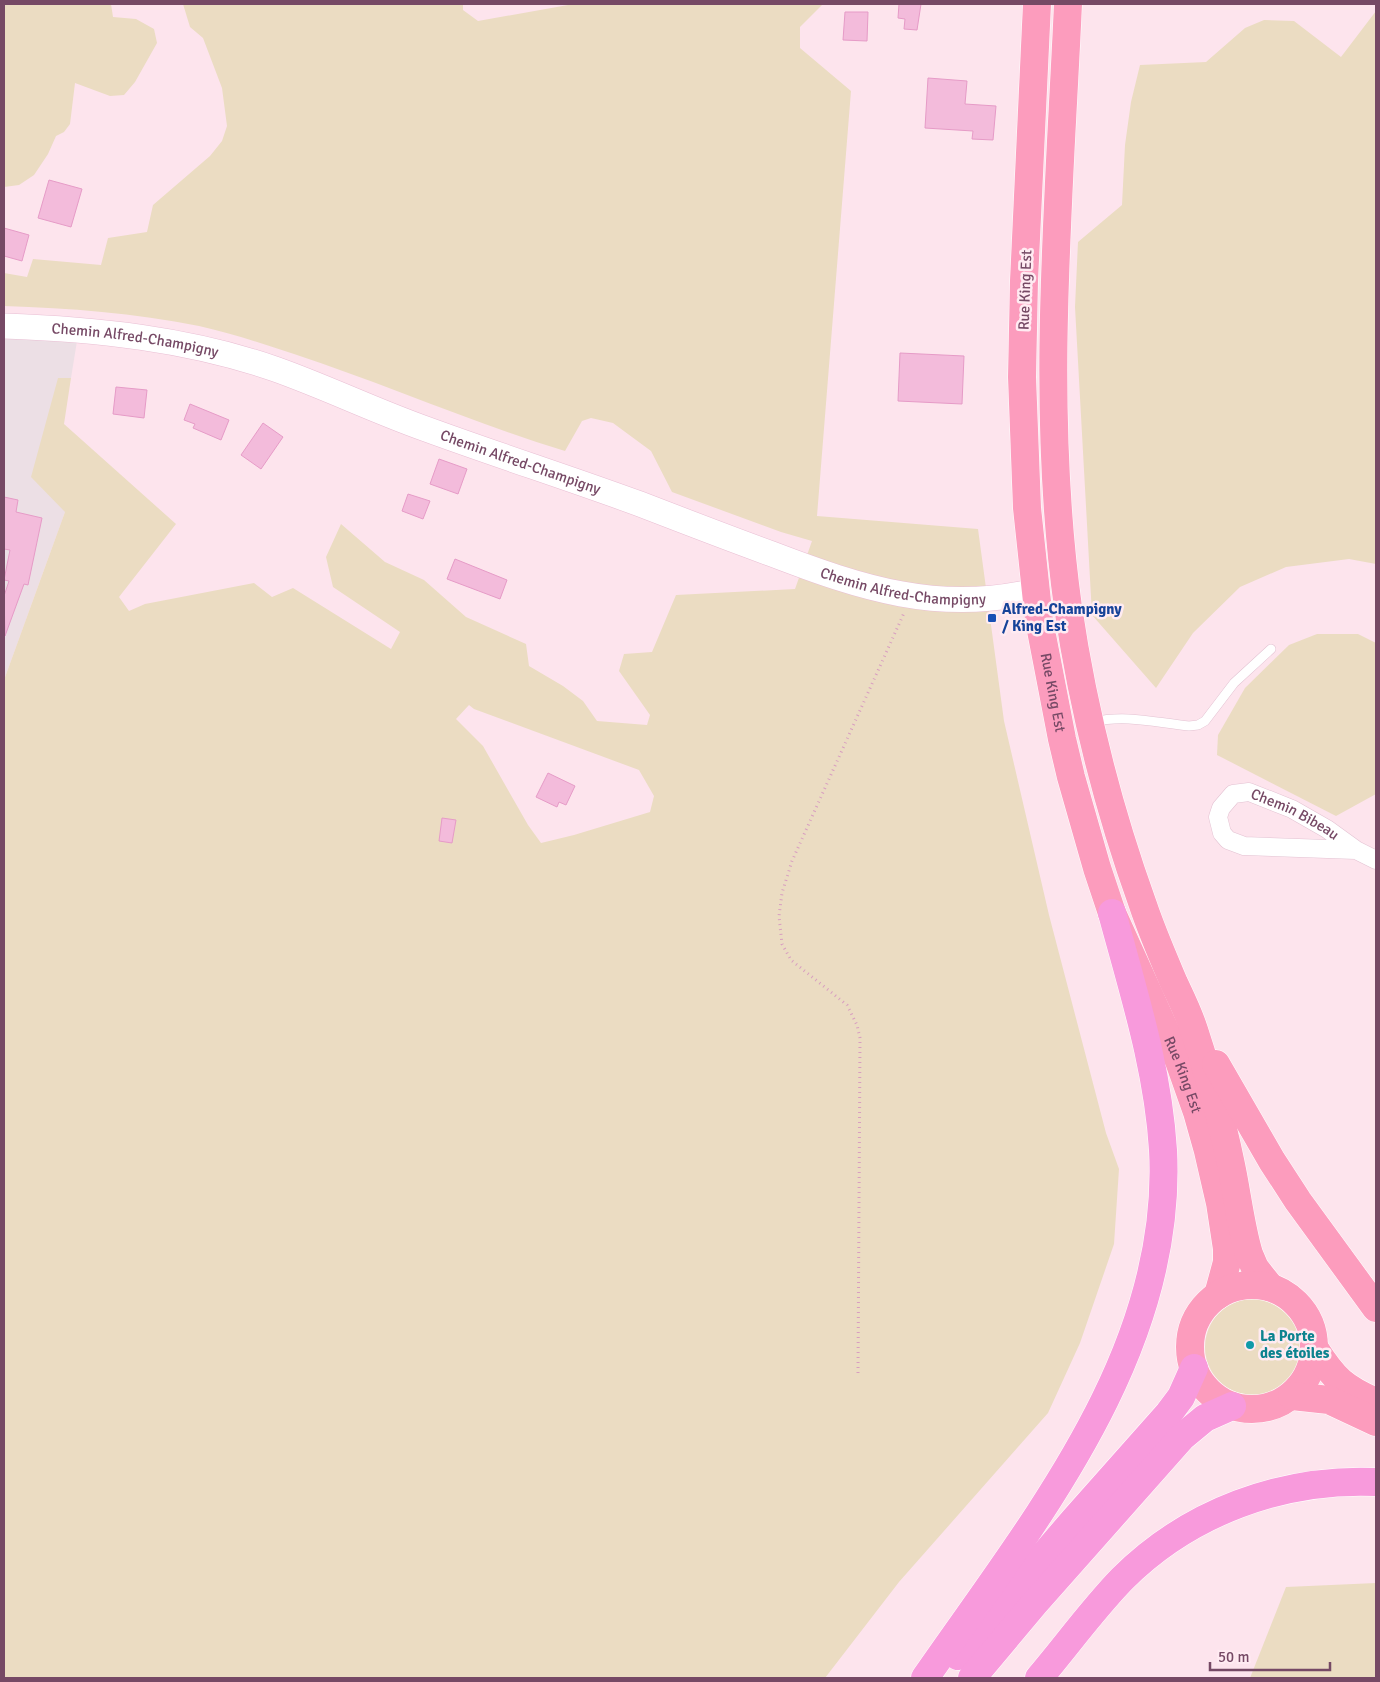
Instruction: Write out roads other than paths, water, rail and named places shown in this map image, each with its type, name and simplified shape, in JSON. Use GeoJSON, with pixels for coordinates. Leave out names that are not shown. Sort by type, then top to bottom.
{"type":"FeatureCollection","features":[{"type":"Feature","properties":{"kind":"highway"},"geometry":{"type":"LineString","coordinates":[[925,1678],[1021,1539],[1076,1452],[1101,1407],[1123,1359],[1136,1328],[1150,1280],[1162,1202],[1163,1152],[1160,1112],[1144,1030],[1112,913]]}},
{"type":"Feature","properties":{"kind":"highway"},"geometry":{"type":"LineString","coordinates":[[938,1678],[1169,1413],[1181,1397],[1194,1368]]}},
{"type":"Feature","properties":{"kind":"highway"},"geometry":{"type":"LineString","coordinates":[[972,1678],[1187,1432],[1209,1416],[1232,1406]]}},
{"type":"Feature","properties":{"kind":"highway"},"geometry":{"type":"LineString","coordinates":[[1040,1678],[1122,1579],[1160,1546],[1187,1528],[1229,1507],[1286,1489],[1337,1482],[1376,1482]]}},
{"type":"Feature","properties":{"kind":"main road","name":"Rue King Est"},"geometry":{"type":"LineString","coordinates":[[1037,4],[1022,368],[1026,499],[1034,591],[1046,664],[1065,752],[1091,850],[1112,913],[1174,1050],[1193,1099],[1208,1151],[1220,1203],[1227,1249],[1226,1268],[1218,1295]]}},
{"type":"Feature","properties":{"kind":"main road","name":"Rue King Est"},"geometry":{"type":"LineString","coordinates":[[1068,4],[1056,269],[1055,438],[1058,505],[1067,600],[1089,724],[1107,795],[1153,933],[1193,1026],[1226,1140],[1248,1248],[1253,1264],[1270,1287]]}},
{"type":"Feature","properties":{"kind":"main road"},"geometry":{"type":"LineString","coordinates":[[1193,1026],[1272,1161],[1298,1201],[1376,1308]]}},
{"type":"Feature","properties":{"kind":"main road"},"geometry":{"type":"LineString","coordinates":[[1255,1284],[1270,1287],[1290,1297],[1304,1312],[1313,1331],[1315,1349],[1309,1373],[1302,1385],[1292,1396],[1280,1403],[1267,1408],[1246,1409],[1232,1406],[1218,1400],[1206,1390],[1198,1377],[1190,1349],[1193,1327],[1203,1308],[1218,1295],[1240,1285],[1255,1284]]}},
{"type":"Feature","properties":{"kind":"main road"},"geometry":{"type":"LineString","coordinates":[[1315,1349],[1329,1370],[1340,1382],[1376,1402]]}},
{"type":"Feature","properties":{"kind":"main road"},"geometry":{"type":"LineString","coordinates":[[1292,1396],[1328,1400],[1376,1422]]}},
{"type":"Feature","properties":{"kind":"street","name":"Chemin Alfred-Champigny"},"geometry":{"type":"LineString","coordinates":[[4,326],[74,329],[132,337],[196,348],[262,365],[428,430],[606,492],[817,572],[867,586],[909,596],[943,600],[1005,598],[1034,591]]}},
{"type":"Feature","properties":{"kind":"street","name":"Chemin Bibeau"},"geometry":{"type":"LineString","coordinates":[[1356,850],[1244,846],[1228,840],[1222,833],[1218,817],[1221,808],[1233,794],[1249,792],[1292,808],[1327,829],[1356,850],[1376,860]]}},
{"type":"Feature","properties":{"kind":"lane"},"geometry":{"type":"LineString","coordinates":[[1089,724],[1129,718],[1189,726],[1198,725],[1208,718],[1240,677],[1271,649]]}},
{"type":"Feature","properties":{"kind":"place","name":"Alfred-Champigny / King Est"},"geometry":{"type":"Point","coordinates":[992,618]}},
{"type":"Feature","properties":{"kind":"place","name":"La Porte des étoiles"},"geometry":{"type":"Point","coordinates":[1250,1345]}}]}
